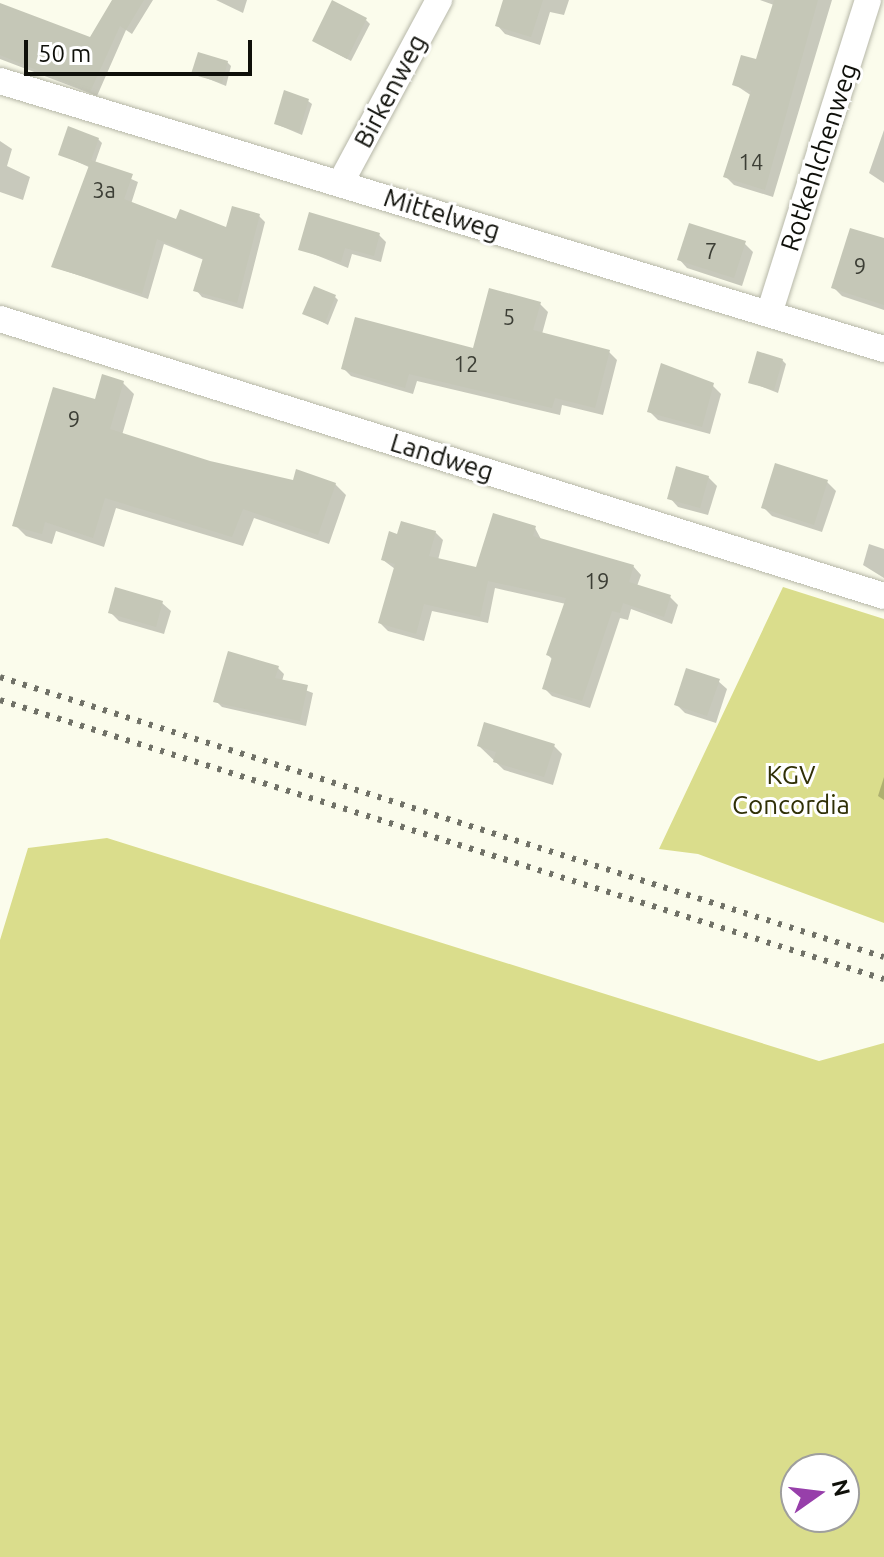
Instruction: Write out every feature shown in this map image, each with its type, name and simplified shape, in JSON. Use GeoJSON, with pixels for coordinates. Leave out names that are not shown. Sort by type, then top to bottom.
{"type":"FeatureCollection","features":[{"type":"Feature","properties":{"kind":"street","name":"Birkenweg"},"geometry":{"type":"LineString","coordinates":[[341,182],[439,0]]}},
{"type":"Feature","properties":{"kind":"street","name":"Rotkehlchenweg"},"geometry":{"type":"LineString","coordinates":[[769,314],[868,0]]}},
{"type":"Feature","properties":{"kind":"street","name":"Mittelweg"},"geometry":{"type":"LineString","coordinates":[[0,81],[884,349]]}},
{"type":"Feature","properties":{"kind":"street","name":"Landweg"},"geometry":{"type":"LineString","coordinates":[[0,319],[884,596]]}},
{"type":"Feature","properties":{"kind":"green space","name":"KGV Concordia"},"geometry":{"type":"Polygon","coordinates":[[[783,587],[884,619],[884,923],[698,854],[659,849],[783,587]]]}},
{"type":"Feature","properties":{"kind":"green space"},"geometry":{"type":"Polygon","coordinates":[[[107,838],[819,1061],[884,1043],[884,1557],[0,1557],[0,940],[28,848],[107,838]]]}},
{"type":"Feature","properties":{"kind":"building"},"geometry":{"type":"Polygon","coordinates":[[[112,0],[144,0],[126,30],[120,26],[90,92],[0,55],[0,3],[90,37],[112,0]]]}},
{"type":"Feature","properties":{"kind":"building"},"geometry":{"type":"Polygon","coordinates":[[[332,0],[367,18],[347,59],[312,41],[332,0]]]}},
{"type":"Feature","properties":{"kind":"building"},"geometry":{"type":"Polygon","coordinates":[[[503,0],[543,0],[531,37],[495,26],[503,0]]]}},
{"type":"Feature","properties":{"kind":"building"},"geometry":{"type":"Polygon","coordinates":[[[774,0],[818,0],[765,190],[723,177],[751,91],[732,85],[741,55],[756,59],[774,0]]]}},
{"type":"Feature","properties":{"kind":"building"},"geometry":{"type":"Polygon","coordinates":[[[198,52],[228,61],[222,83],[191,74],[198,52]]]}},
{"type":"Feature","properties":{"kind":"building"},"geometry":{"type":"Polygon","coordinates":[[[284,90],[309,99],[299,132],[274,124],[284,90]]]}},
{"type":"Feature","properties":{"kind":"building"},"geometry":{"type":"Polygon","coordinates":[[[68,126],[99,138],[89,166],[58,155],[68,126]]]}},
{"type":"Feature","properties":{"kind":"building"},"geometry":{"type":"Polygon","coordinates":[[[91,160],[133,174],[124,199],[176,219],[180,209],[226,227],[232,206],[260,214],[237,303],[193,291],[203,258],[157,239],[142,294],[51,267],[91,160]]]}},
{"type":"Feature","properties":{"kind":"building"},"geometry":{"type":"Polygon","coordinates":[[[309,212],[380,233],[374,256],[345,248],[341,262],[298,250],[309,212]]]}},
{"type":"Feature","properties":{"kind":"building"},"geometry":{"type":"Polygon","coordinates":[[[689,223],[746,241],[734,278],[677,260],[689,223]]]}},
{"type":"Feature","properties":{"kind":"building"},"geometry":{"type":"Polygon","coordinates":[[[850,228],[884,238],[884,305],[831,288],[850,228]]]}},
{"type":"Feature","properties":{"kind":"building"},"geometry":{"type":"Polygon","coordinates":[[[314,286],[336,295],[325,323],[302,314],[314,286]]]}},
{"type":"Feature","properties":{"kind":"building"},"geometry":{"type":"Polygon","coordinates":[[[489,288],[541,302],[533,330],[610,350],[595,408],[555,398],[552,408],[409,374],[405,388],[341,369],[355,317],[473,348],[489,288]]]}},
{"type":"Feature","properties":{"kind":"building"},"geometry":{"type":"Polygon","coordinates":[[[757,351],[783,359],[774,390],[748,383],[757,351]]]}},
{"type":"Feature","properties":{"kind":"building"},"geometry":{"type":"Polygon","coordinates":[[[661,363],[714,383],[702,427],[647,412],[661,363]]]}},
{"type":"Feature","properties":{"kind":"building"},"geometry":{"type":"Polygon","coordinates":[[[102,374],[124,381],[110,429],[210,461],[293,480],[296,469],[336,483],[318,535],[243,509],[232,537],[105,498],[93,538],[45,522],[42,534],[12,526],[53,387],[95,399],[102,374]]]}},
{"type":"Feature","properties":{"kind":"building"},"geometry":{"type":"Polygon","coordinates":[[[775,463],[828,480],[814,525],[761,508],[775,463]]]}},
{"type":"Feature","properties":{"kind":"building"},"geometry":{"type":"Polygon","coordinates":[[[676,466],[709,476],[700,508],[667,499],[676,466]]]}},
{"type":"Feature","properties":{"kind":"building"},"geometry":{"type":"Polygon","coordinates":[[[493,513],[536,526],[533,536],[634,565],[629,582],[671,595],[664,617],[623,603],[620,613],[612,611],[582,701],[542,689],[552,657],[546,655],[566,598],[488,581],[480,617],[424,604],[416,634],[378,623],[395,564],[381,560],[389,531],[397,534],[401,521],[436,531],[429,556],[476,567],[493,513]]]}},
{"type":"Feature","properties":{"kind":"building"},"geometry":{"type":"Polygon","coordinates":[[[115,587],[163,601],[156,627],[108,613],[115,587]]]}},
{"type":"Feature","properties":{"kind":"building"},"geometry":{"type":"Polygon","coordinates":[[[228,651],[279,666],[275,678],[308,685],[300,721],[213,702],[228,651]]]}},
{"type":"Feature","properties":{"kind":"building"},"geometry":{"type":"Polygon","coordinates":[[[686,668],[720,679],[707,716],[674,705],[686,668]]]}},
{"type":"Feature","properties":{"kind":"building"},"geometry":{"type":"Polygon","coordinates":[[[484,722],[555,744],[544,777],[493,762],[496,752],[477,746],[484,722]]]}},
{"type":"Feature","properties":{"kind":"railway"},"geometry":{"type":"LineString","coordinates":[[0,677],[884,957]]}},
{"type":"Feature","properties":{"kind":"railway"},"geometry":{"type":"LineString","coordinates":[[0,700],[884,979]]}}]}
